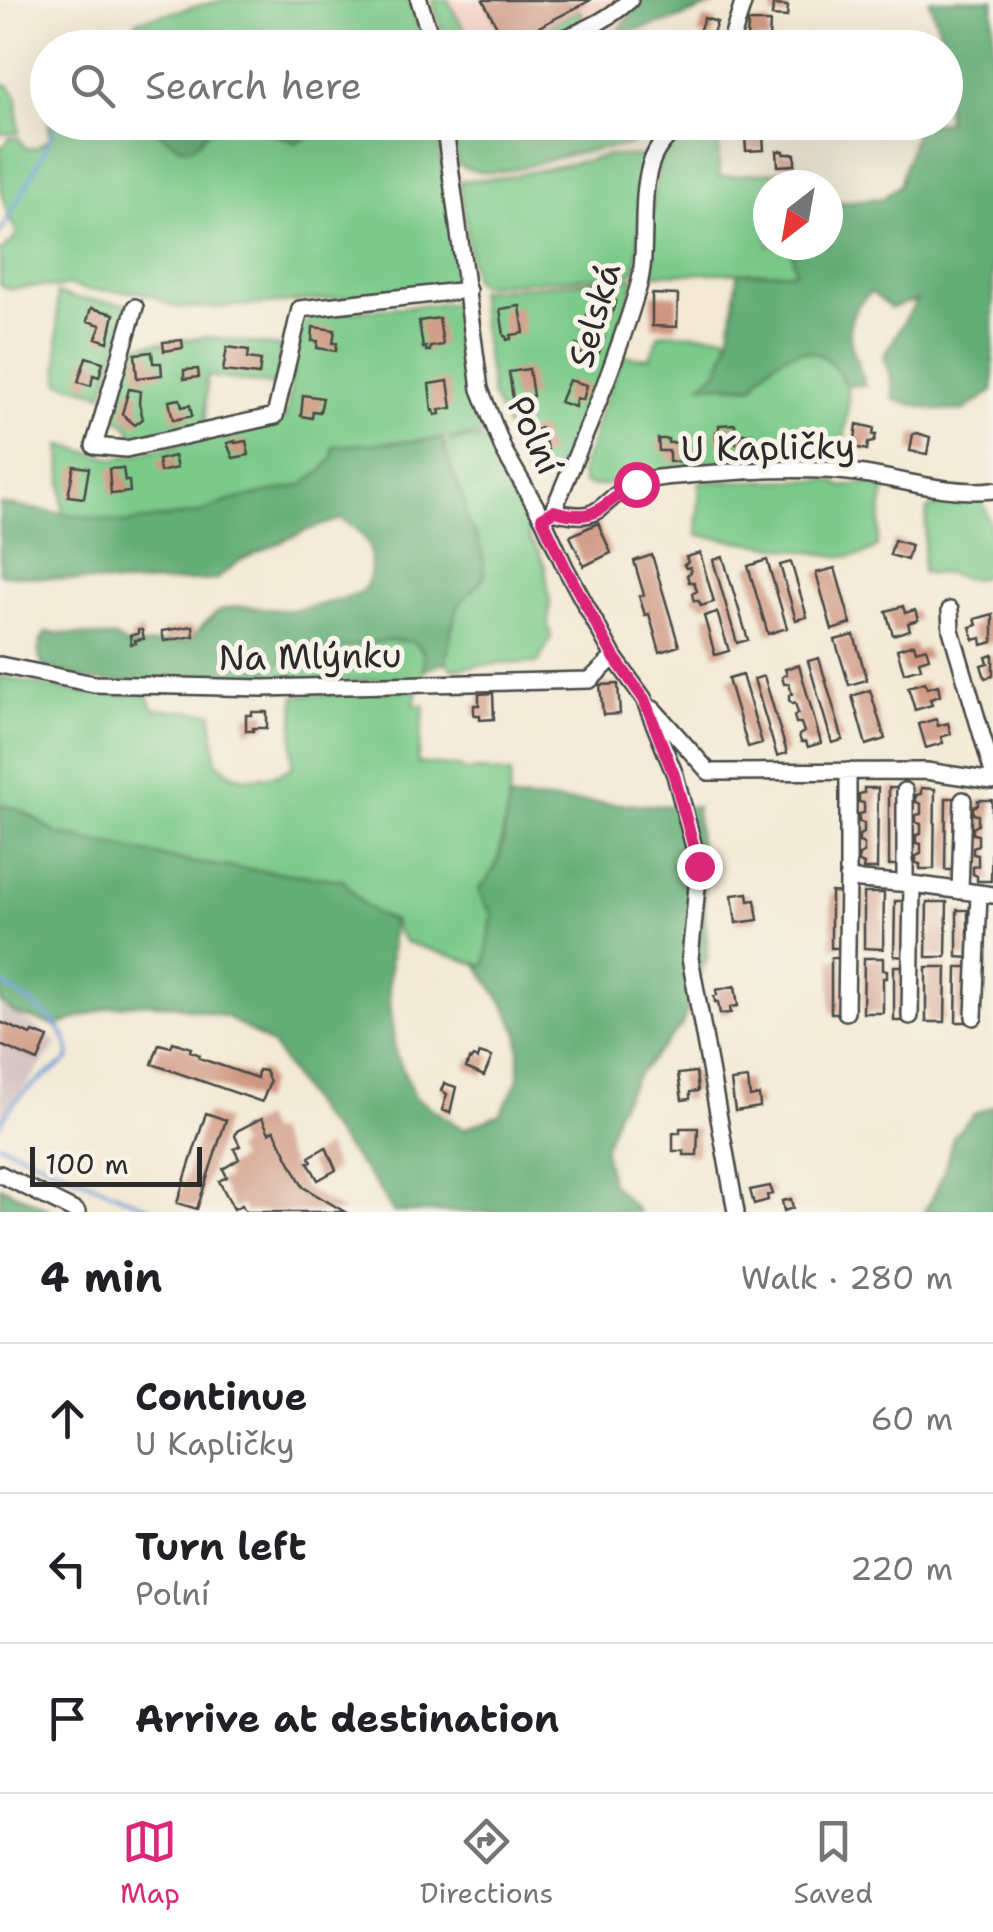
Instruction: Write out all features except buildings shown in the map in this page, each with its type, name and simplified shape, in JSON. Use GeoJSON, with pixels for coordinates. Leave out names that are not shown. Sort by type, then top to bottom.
{"type":"FeatureCollection","features":[{"type":"Feature","properties":{"kind":"street"},"geometry":{"type":"LineString","coordinates":[[419,0],[428,30]]}},
{"type":"Feature","properties":{"kind":"street"},"geometry":{"type":"LineString","coordinates":[[586,30],[630,0]]}},
{"type":"Feature","properties":{"kind":"street"},"geometry":{"type":"LineString","coordinates":[[735,30],[744,0]]}},
{"type":"Feature","properties":{"kind":"street","name":"Polní"},"geometry":{"type":"LineString","coordinates":[[447,140],[480,388],[504,451],[548,515],[565,567],[614,657],[644,699],[674,775],[699,866],[690,958],[736,1212]]}},
{"type":"Feature","properties":{"kind":"street","name":"Selská"},"geometry":{"type":"LineString","coordinates":[[548,515],[617,355],[639,284],[647,186],[653,159],[665,140]]}},
{"type":"Feature","properties":{"kind":"street"},"geometry":{"type":"LineString","coordinates":[[135,307],[94,446],[126,449],[275,416],[300,309],[468,290]]}},
{"type":"Feature","properties":{"kind":"street","name":"U Kapličky"},"geometry":{"type":"LineString","coordinates":[[548,515],[591,514],[625,489],[650,480],[762,472],[856,472],[952,490],[993,490]]}},
{"type":"Feature","properties":{"kind":"street"},"geometry":{"type":"LineString","coordinates":[[644,699],[709,772],[926,771],[993,777],[952,630],[950,610]]}},
{"type":"Feature","properties":{"kind":"street","name":"Na Mlýnku"},"geometry":{"type":"LineString","coordinates":[[0,665],[94,684],[263,688],[590,680],[614,657]]}},
{"type":"Feature","properties":{"kind":"street"},"geometry":{"type":"LineString","coordinates":[[846,1012],[848,771]]}},
{"type":"Feature","properties":{"kind":"street"},"geometry":{"type":"LineString","coordinates":[[906,791],[910,1016]]}},
{"type":"Feature","properties":{"kind":"street"},"geometry":{"type":"LineString","coordinates":[[960,891],[963,800]]}},
{"type":"Feature","properties":{"kind":"street"},"geometry":{"type":"LineString","coordinates":[[848,879],[986,895],[974,1017]]}},
{"type":"Feature","properties":{"kind":"street"},"geometry":{"type":"LineString","coordinates":[[0,1174],[76,1212]]}},
{"type":"Feature","properties":{"kind":"shaded area"},"geometry":{"type":"Polygon","coordinates":[[[431,0],[640,0],[619,30],[441,30],[431,0]]]}},
{"type":"Feature","properties":{"kind":"shaded area"},"geometry":{"type":"Polygon","coordinates":[[[0,1002],[58,1043],[0,1120],[0,1002]]]}},
{"type":"Feature","properties":{"kind":"green space"},"geometry":{"type":"Polygon","coordinates":[[[223,0],[410,0],[419,30],[130,30],[139,20],[223,0]]]}},
{"type":"Feature","properties":{"kind":"green space"},"geometry":{"type":"Polygon","coordinates":[[[432,0],[448,0],[464,30],[442,30],[432,0]]]}},
{"type":"Feature","properties":{"kind":"green space"},"geometry":{"type":"Polygon","coordinates":[[[640,0],[726,0],[675,20],[619,30],[640,0]]]}},
{"type":"Feature","properties":{"kind":"green space"},"geometry":{"type":"Polygon","coordinates":[[[929,0],[993,0],[993,391],[963,411],[935,410],[894,400],[883,357],[917,300],[891,308],[871,292],[853,314],[850,325],[852,347],[865,385],[845,385],[834,366],[822,356],[800,351],[778,359],[754,386],[701,384],[719,370],[729,341],[738,273],[796,272],[793,260],[843,260],[843,202],[883,198],[899,185],[913,140],[963,140],[963,30],[940,30],[929,0]]]}},
{"type":"Feature","properties":{"kind":"green space"},"geometry":{"type":"Polygon","coordinates":[[[580,10],[583,23],[576,30],[541,30],[580,10]]]}},
{"type":"Feature","properties":{"kind":"green space"},"geometry":{"type":"Polygon","coordinates":[[[0,83],[10,86],[17,96],[19,133],[0,134],[0,83]]]}},
{"type":"Feature","properties":{"kind":"green space"},"geometry":{"type":"Polygon","coordinates":[[[9,138],[19,138],[25,148],[36,148],[47,140],[171,140],[180,147],[191,140],[439,140],[458,278],[447,290],[214,308],[174,307],[138,292],[87,290],[67,285],[10,289],[0,285],[0,251],[17,232],[4,203],[0,147],[9,138]]]}},
{"type":"Feature","properties":{"kind":"green space"},"geometry":{"type":"Polygon","coordinates":[[[169,140],[200,140],[186,148],[169,140]]]}},
{"type":"Feature","properties":{"kind":"green space"},"geometry":{"type":"Polygon","coordinates":[[[454,140],[636,140],[630,145],[575,153],[512,170],[483,172],[458,164],[454,140]]]}},
{"type":"Feature","properties":{"kind":"green space"},"geometry":{"type":"Polygon","coordinates":[[[673,140],[718,140],[719,177],[753,174],[753,260],[793,260],[796,272],[649,274],[653,201],[660,164],[673,140]]]}},
{"type":"Feature","properties":{"kind":"green space"},"geometry":{"type":"Polygon","coordinates":[[[608,156],[640,156],[645,162],[636,270],[608,276],[480,285],[473,280],[460,181],[506,177],[608,156]]]}},
{"type":"Feature","properties":{"kind":"green space"},"geometry":{"type":"Polygon","coordinates":[[[635,277],[614,346],[565,474],[532,486],[492,395],[477,291],[635,277]]]}},
{"type":"Feature","properties":{"kind":"green space"},"geometry":{"type":"Polygon","coordinates":[[[57,293],[129,304],[103,394],[59,382],[57,293]]]}},
{"type":"Feature","properties":{"kind":"green space"},"geometry":{"type":"Polygon","coordinates":[[[450,303],[463,310],[473,383],[488,435],[334,447],[333,457],[323,470],[303,486],[229,501],[201,513],[125,523],[63,514],[61,445],[114,459],[277,423],[286,417],[298,337],[307,320],[319,314],[450,303]]]}},
{"type":"Feature","properties":{"kind":"green space"},"geometry":{"type":"Polygon","coordinates":[[[659,334],[726,335],[729,340],[719,370],[702,383],[753,387],[773,361],[786,354],[815,353],[828,360],[839,371],[848,394],[841,460],[759,453],[759,465],[626,476],[600,486],[584,484],[580,473],[622,356],[650,358],[659,334]]]}},
{"type":"Feature","properties":{"kind":"green space"},"geometry":{"type":"Polygon","coordinates":[[[209,337],[282,347],[277,386],[207,376],[205,424],[134,437],[113,411],[131,346],[209,337]]]}},
{"type":"Feature","properties":{"kind":"green space"},"geometry":{"type":"Polygon","coordinates":[[[475,438],[487,442],[518,498],[527,518],[530,540],[545,567],[551,637],[538,663],[452,669],[446,662],[458,606],[484,577],[477,537],[466,520],[463,498],[445,447],[450,441],[475,438]]]}},
{"type":"Feature","properties":{"kind":"green space"},"geometry":{"type":"Polygon","coordinates":[[[443,439],[463,498],[466,520],[484,559],[484,577],[458,606],[446,662],[424,670],[423,650],[413,642],[390,640],[292,655],[269,668],[257,684],[95,681],[44,668],[41,663],[39,650],[46,632],[115,638],[129,646],[188,641],[213,616],[230,607],[291,610],[351,597],[368,582],[370,552],[363,536],[340,519],[241,560],[215,580],[121,584],[0,574],[0,504],[124,523],[200,513],[229,501],[303,485],[323,470],[333,457],[334,446],[443,439]]]}},
{"type":"Feature","properties":{"kind":"green space"},"geometry":{"type":"Polygon","coordinates":[[[831,480],[843,487],[869,484],[884,490],[877,547],[858,556],[837,556],[697,535],[700,482],[831,480]]]}},
{"type":"Feature","properties":{"kind":"green space"},"geometry":{"type":"Polygon","coordinates":[[[979,498],[990,523],[993,574],[971,579],[922,572],[927,510],[979,498]]]}},
{"type":"Feature","properties":{"kind":"green space"},"geometry":{"type":"Polygon","coordinates":[[[390,640],[413,642],[423,651],[424,678],[257,684],[269,668],[292,655],[390,640]]]}},
{"type":"Feature","properties":{"kind":"green space"},"geometry":{"type":"Polygon","coordinates":[[[0,676],[73,691],[147,694],[154,709],[212,713],[216,761],[233,775],[249,778],[273,775],[292,767],[295,696],[418,689],[414,705],[425,706],[417,763],[511,774],[498,861],[485,884],[485,905],[492,913],[486,962],[483,966],[405,942],[393,921],[365,905],[343,880],[194,863],[58,834],[30,815],[0,805],[0,676]]]}},
{"type":"Feature","properties":{"kind":"green space"},"geometry":{"type":"Polygon","coordinates":[[[509,799],[696,807],[708,955],[682,1025],[637,1076],[617,1111],[604,1149],[611,1183],[639,1212],[393,1212],[374,1182],[316,1112],[272,1045],[227,1017],[145,1003],[110,1007],[56,1026],[16,1014],[0,1002],[0,805],[19,809],[58,834],[194,863],[343,880],[365,905],[393,921],[389,990],[395,1052],[415,1097],[463,1129],[500,1114],[519,1079],[519,1034],[475,962],[482,966],[486,962],[492,914],[479,888],[498,859],[509,799]]]}},
{"type":"Feature","properties":{"kind":"green space"},"geometry":{"type":"Polygon","coordinates":[[[993,1106],[993,1212],[924,1212],[944,1171],[953,1137],[974,1114],[993,1106]]]}},
{"type":"Feature","properties":{"kind":"green space"},"geometry":{"type":"Polygon","coordinates":[[[0,1186],[54,1212],[0,1212],[0,1186]]]}},
{"type":"Feature","properties":{"kind":"waterway"},"geometry":{"type":"LineString","coordinates":[[0,233],[49,140]]}},
{"type":"Feature","properties":{"kind":"waterway"},"geometry":{"type":"LineString","coordinates":[[0,983],[46,1015],[64,1036],[68,1048],[68,1060],[21,1096],[0,1125]]}},
{"type":"Feature","properties":{"kind":"waterway"},"geometry":{"type":"LineString","coordinates":[[0,1144],[159,1212]]}},
{"type":"Feature","properties":{"kind":"route"},"geometry":{"type":"LineString","coordinates":[[636,484],[591,514],[554,511],[542,518],[614,657],[644,699],[674,775],[699,866]]}}]}
